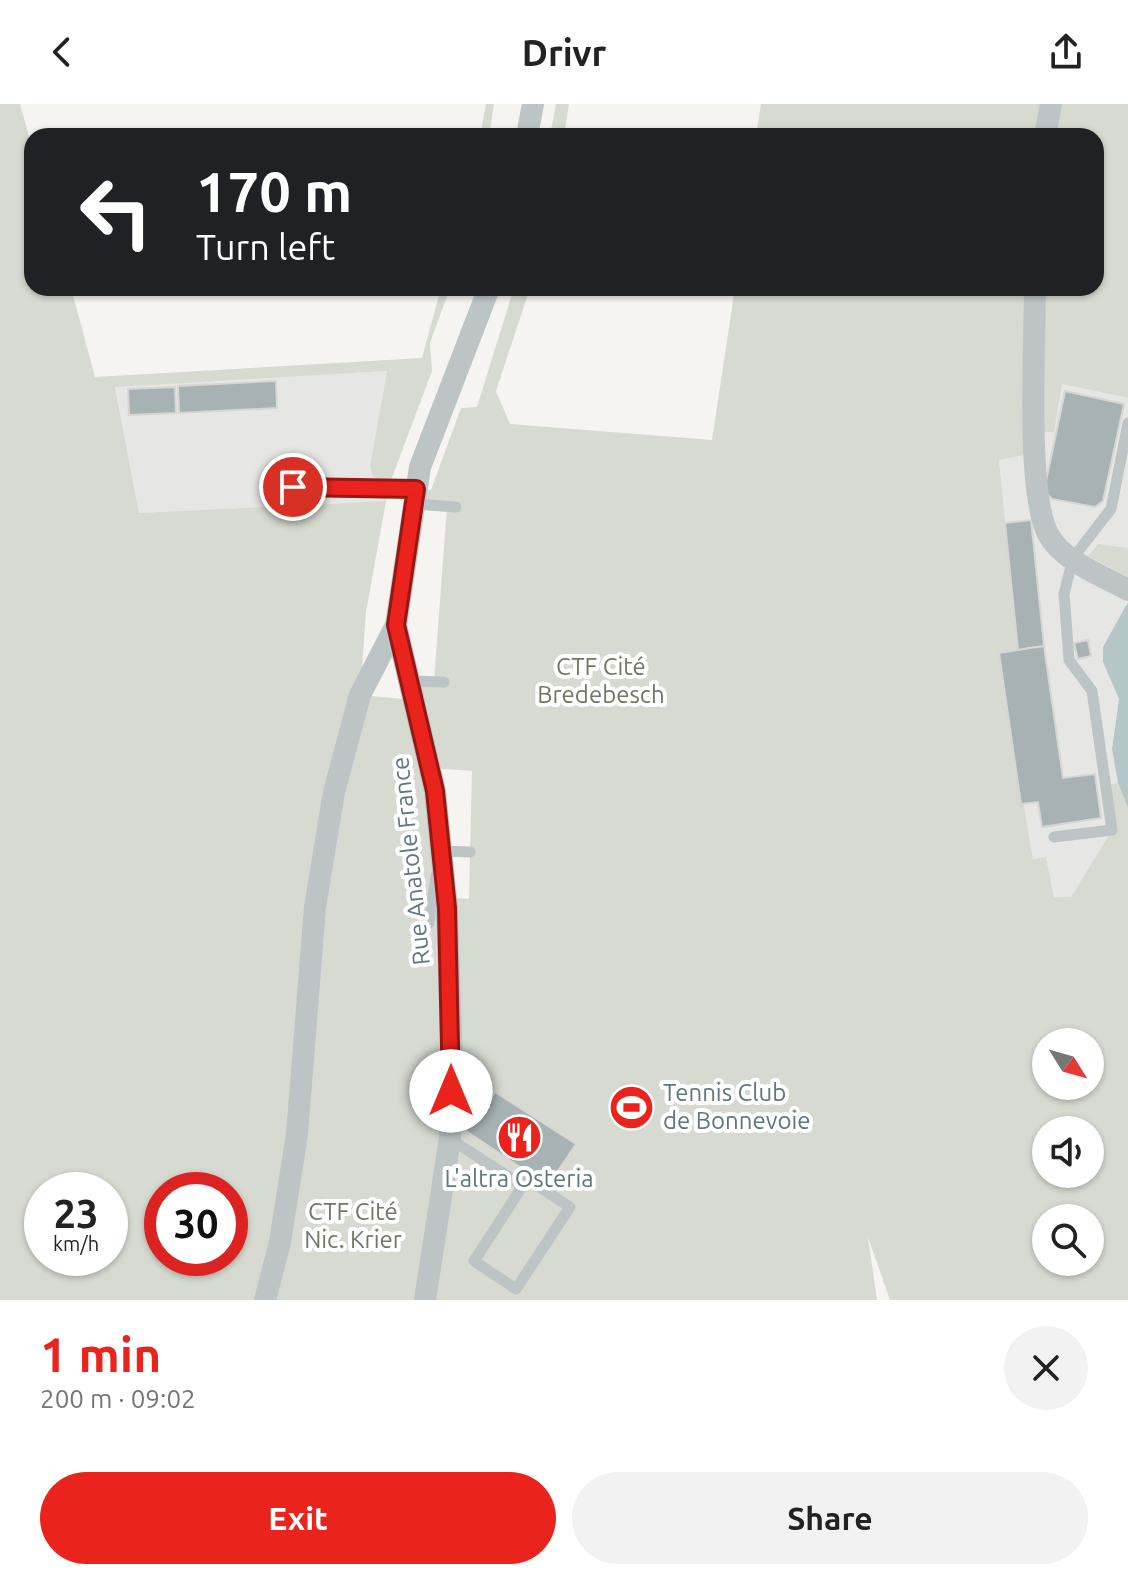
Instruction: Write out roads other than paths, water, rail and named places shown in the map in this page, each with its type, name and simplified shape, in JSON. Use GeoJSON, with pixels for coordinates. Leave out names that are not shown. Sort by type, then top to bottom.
{"type":"FeatureCollection","features":[{"type":"Feature","properties":{"kind":"street"},"geometry":{"type":"LineString","coordinates":[[528,128],[533,104]]}},
{"type":"Feature","properties":{"kind":"street"},"geometry":{"type":"LineString","coordinates":[[1046,128],[1051,104]]}},
{"type":"Feature","properties":{"kind":"street","name":"Rue Anatole France"},"geometry":{"type":"LineString","coordinates":[[425,1300],[450,1138],[448,955],[435,791],[396,625],[415,496],[432,434],[486,296]]}},
{"type":"Feature","properties":{"kind":"street"},"geometry":{"type":"LineString","coordinates":[[1035,296],[1035,432],[1039,508],[1048,534],[1073,558],[1123,587]]}},
{"type":"Feature","properties":{"kind":"street"},"geometry":{"type":"LineString","coordinates":[[265,1300],[280,1242],[297,1134],[315,907],[334,792],[360,695],[396,625]]}},
{"type":"Feature","properties":{"kind":"lane"},"geometry":{"type":"LineString","coordinates":[[1054,837],[1112,830],[1092,691],[1069,660],[1064,594],[1073,558],[1099,529],[1111,509],[1128,423]]}},
{"type":"Feature","properties":{"kind":"lane"},"geometry":{"type":"LineString","coordinates":[[293,487],[415,496],[456,507]]}},
{"type":"Feature","properties":{"kind":"lane"},"geometry":{"type":"LineString","coordinates":[[411,681],[444,682]]}},
{"type":"Feature","properties":{"kind":"lane"},"geometry":{"type":"LineString","coordinates":[[429,923],[441,849],[470,852]]}},
{"type":"Feature","properties":{"kind":"lane"},"geometry":{"type":"LineString","coordinates":[[450,1138],[523,1186]]}},
{"type":"Feature","properties":{"kind":"lane"},"geometry":{"type":"LineString","coordinates":[[527,1179],[570,1207],[516,1289],[474,1261],[523,1186],[527,1179]]}},
{"type":"Feature","properties":{"kind":"place","name":"Tennis Club de Bonnevoie"},"geometry":{"type":"Point","coordinates":[632,1107]}},
{"type":"Feature","properties":{"kind":"place","name":"L'altra Osteria"},"geometry":{"type":"Point","coordinates":[519,1137]}},
{"type":"Feature","properties":{"kind":"park label","name":"CTF Cité Bredebesch"},"geometry":{"type":"Point","coordinates":[601,681]}},
{"type":"Feature","properties":{"kind":"park label","name":"CTF Cité Nic. Krier"},"geometry":{"type":"Point","coordinates":[353,1226]}}]}
